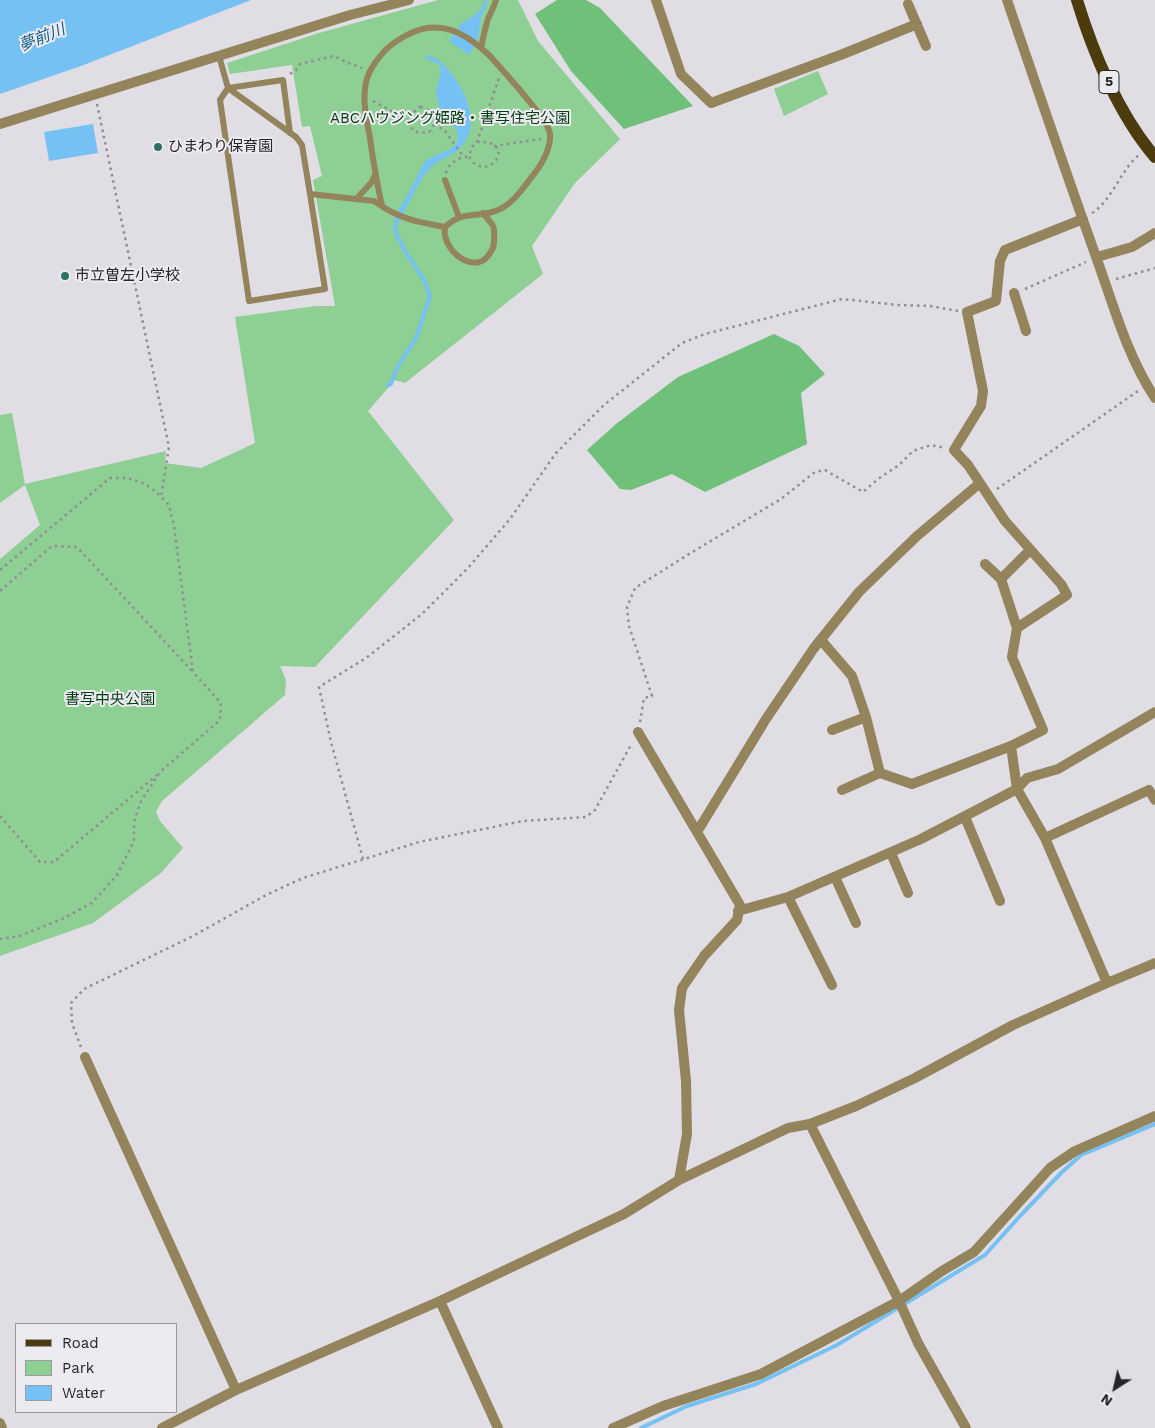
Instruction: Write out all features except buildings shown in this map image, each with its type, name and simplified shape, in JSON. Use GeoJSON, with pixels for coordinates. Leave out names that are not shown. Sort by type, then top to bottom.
{"type":"FeatureCollection","features":[{"type":"Feature","properties":{"kind":"main road","name":"5"},"geometry":{"type":"LineString","coordinates":[[1077,0],[1084,24],[1104,73],[1122,108],[1152,149]]}},
{"type":"Feature","properties":{"kind":"street"},"geometry":{"type":"LineString","coordinates":[[0,124],[350,15],[409,0]]}},
{"type":"Feature","properties":{"kind":"street"},"geometry":{"type":"LineString","coordinates":[[656,0],[681,74],[711,103],[843,54],[917,24]]}},
{"type":"Feature","properties":{"kind":"street"},"geometry":{"type":"LineString","coordinates":[[1007,0],[1119,326],[1155,398]]}},
{"type":"Feature","properties":{"kind":"street"},"geometry":{"type":"LineString","coordinates":[[908,4],[926,46]]}},
{"type":"Feature","properties":{"kind":"street"},"geometry":{"type":"LineString","coordinates":[[1017,628],[1067,595],[1062,584],[1005,521],[968,465],[954,450],[981,406],[983,391],[967,312],[996,301],[1000,261],[1005,250],[1082,218]]}},
{"type":"Feature","properties":{"kind":"street"},"geometry":{"type":"LineString","coordinates":[[1096,257],[1132,247],[1155,233]]}},
{"type":"Feature","properties":{"kind":"street"},"geometry":{"type":"LineString","coordinates":[[1014,293],[1026,331]]}},
{"type":"Feature","properties":{"kind":"street"},"geometry":{"type":"LineString","coordinates":[[697,832],[766,719],[820,640],[860,592],[917,536],[980,483]]}},
{"type":"Feature","properties":{"kind":"street"},"geometry":{"type":"LineString","coordinates":[[1000,579],[1030,550]]}},
{"type":"Feature","properties":{"kind":"street"},"geometry":{"type":"LineString","coordinates":[[842,790],[880,773],[912,784],[1011,746],[1042,730],[1012,657],[1017,628],[1000,579],[985,564]]}},
{"type":"Feature","properties":{"kind":"street"},"geometry":{"type":"LineString","coordinates":[[820,640],[852,676],[866,716],[880,773]]}},
{"type":"Feature","properties":{"kind":"street"},"geometry":{"type":"LineString","coordinates":[[738,912],[788,897],[921,839],[1017,789],[1027,778],[1058,768],[1155,712]]}},
{"type":"Feature","properties":{"kind":"street"},"geometry":{"type":"LineString","coordinates":[[832,730],[866,716]]}},
{"type":"Feature","properties":{"kind":"street"},"geometry":{"type":"LineString","coordinates":[[638,732],[740,904],[737,920],[704,956],[682,988],[679,1010],[686,1082],[687,1134],[679,1180]]}},
{"type":"Feature","properties":{"kind":"street"},"geometry":{"type":"LineString","coordinates":[[1011,746],[1017,789],[1045,838],[1107,983]]}},
{"type":"Feature","properties":{"kind":"street"},"geometry":{"type":"LineString","coordinates":[[1045,838],[1149,790],[1155,800]]}},
{"type":"Feature","properties":{"kind":"street"},"geometry":{"type":"LineString","coordinates":[[965,817],[1000,901]]}},
{"type":"Feature","properties":{"kind":"street"},"geometry":{"type":"LineString","coordinates":[[891,853],[908,893]]}},
{"type":"Feature","properties":{"kind":"street"},"geometry":{"type":"LineString","coordinates":[[835,877],[856,923]]}},
{"type":"Feature","properties":{"kind":"street"},"geometry":{"type":"LineString","coordinates":[[788,897],[832,985]]}},
{"type":"Feature","properties":{"kind":"street"},"geometry":{"type":"LineString","coordinates":[[162,1428],[236,1390],[440,1301],[624,1214],[679,1180],[788,1128],[810,1124],[856,1106],[915,1078],[1012,1025],[1155,964]]}},
{"type":"Feature","properties":{"kind":"street"},"geometry":{"type":"LineString","coordinates":[[85,1057],[236,1390]]}},
{"type":"Feature","properties":{"kind":"street"},"geometry":{"type":"LineString","coordinates":[[613,1428],[664,1406],[761,1374],[899,1301],[942,1271],[974,1252],[1050,1168],[1074,1151],[1155,1116]]}},
{"type":"Feature","properties":{"kind":"street"},"geometry":{"type":"LineString","coordinates":[[810,1124],[899,1301],[918,1343],[966,1428]]}},
{"type":"Feature","properties":{"kind":"street"},"geometry":{"type":"LineString","coordinates":[[440,1301],[498,1428]]}},
{"type":"Feature","properties":{"kind":"street"},"geometry":{"type":"LineString","coordinates":[[0,1423],[2,1428]]}},
{"type":"Feature","properties":{"kind":"lane"},"geometry":{"type":"LineString","coordinates":[[478,46],[496,0]]}},
{"type":"Feature","properties":{"kind":"lane"},"geometry":{"type":"LineString","coordinates":[[382,206],[366,115],[365,88],[369,70],[385,50],[397,40],[414,30],[439,27],[456,31],[478,46],[502,70],[543,118],[550,133],[549,145],[537,170],[512,201],[498,210],[459,217],[452,220],[445,227],[444,236],[449,246],[456,255],[465,261],[482,262],[488,257],[494,247],[493,226],[483,213]]}},
{"type":"Feature","properties":{"kind":"lane"},"geometry":{"type":"LineString","coordinates":[[219,56],[228,88],[290,133],[296,137],[302,145],[324,289],[248,300],[220,100],[228,88],[283,80],[290,133]]}},
{"type":"Feature","properties":{"kind":"lane"},"geometry":{"type":"LineString","coordinates":[[356,199],[371,184],[376,174]]}},
{"type":"Feature","properties":{"kind":"lane"},"geometry":{"type":"LineString","coordinates":[[445,180],[459,217]]}},
{"type":"Feature","properties":{"kind":"lane"},"geometry":{"type":"LineString","coordinates":[[310,194],[374,201],[404,217],[445,227]]}},
{"type":"Feature","properties":{"kind":"path"},"geometry":{"type":"LineString","coordinates":[[283,80],[296,70],[300,64],[334,56],[369,70]]}},
{"type":"Feature","properties":{"kind":"path"},"geometry":{"type":"LineString","coordinates":[[469,157],[472,146],[477,142],[502,70]]}},
{"type":"Feature","properties":{"kind":"path"},"geometry":{"type":"LineString","coordinates":[[94,94],[169,447],[161,497]]}},
{"type":"Feature","properties":{"kind":"path"},"geometry":{"type":"LineString","coordinates":[[365,96],[410,121]]}},
{"type":"Feature","properties":{"kind":"path"},"geometry":{"type":"LineString","coordinates":[[420,107],[430,109],[434,115],[434,124],[428,132],[414,132],[410,121],[411,114],[420,107]]}},
{"type":"Feature","properties":{"kind":"path"},"geometry":{"type":"LineString","coordinates":[[434,124],[445,131],[463,156]]}},
{"type":"Feature","properties":{"kind":"path"},"geometry":{"type":"LineString","coordinates":[[494,146],[550,138]]}},
{"type":"Feature","properties":{"kind":"path"},"geometry":{"type":"LineString","coordinates":[[445,180],[447,168],[463,156],[469,157],[476,165],[484,166],[498,159],[498,149],[485,142],[477,142]]}},
{"type":"Feature","properties":{"kind":"path"},"geometry":{"type":"LineString","coordinates":[[1082,218],[1096,210],[1132,161],[1152,149]]}},
{"type":"Feature","properties":{"kind":"path"},"geometry":{"type":"LineString","coordinates":[[1014,293],[1096,257]]}},
{"type":"Feature","properties":{"kind":"path"},"geometry":{"type":"LineString","coordinates":[[1105,282],[1155,268]]}},
{"type":"Feature","properties":{"kind":"path"},"geometry":{"type":"LineString","coordinates":[[363,859],[331,742],[320,687],[366,658],[422,614],[449,588],[510,519],[556,453],[604,405],[682,343],[714,331],[842,299],[898,305],[930,306],[967,312]]}},
{"type":"Feature","properties":{"kind":"path"},"geometry":{"type":"LineString","coordinates":[[980,483],[992,493],[1147,385]]}},
{"type":"Feature","properties":{"kind":"path"},"geometry":{"type":"LineString","coordinates":[[85,1057],[72,1023],[72,1003],[84,988],[194,936],[268,894],[303,878],[419,842],[523,820],[586,817],[595,810],[638,732],[644,698],[652,696],[629,626],[627,606],[635,588],[781,499],[815,472],[825,470],[863,492],[899,465],[913,451],[931,445],[954,450]]}},
{"type":"Feature","properties":{"kind":"path"},"geometry":{"type":"LineString","coordinates":[[0,570],[110,478],[128,478],[145,484],[168,505],[174,526],[193,672]]}},
{"type":"Feature","properties":{"kind":"path"},"geometry":{"type":"LineString","coordinates":[[0,591],[52,546],[77,547],[221,704],[220,720],[54,862],[40,862],[0,816]]}},
{"type":"Feature","properties":{"kind":"path"},"geometry":{"type":"LineString","coordinates":[[0,939],[29,933],[62,919],[92,903],[117,875],[126,858],[134,841],[134,822],[140,803],[160,772]]}},
{"type":"Feature","properties":{"kind":"green space"},"geometry":{"type":"Polygon","coordinates":[[[438,0],[518,0],[538,41],[620,139],[575,183],[532,246],[543,274],[405,383],[395,380],[368,411],[454,520],[315,667],[280,666],[286,680],[285,695],[162,801],[156,812],[160,821],[183,848],[161,873],[93,923],[0,956],[0,559],[40,525],[25,485],[0,503],[0,415],[12,413],[25,484],[166,451],[165,463],[201,468],[255,443],[235,317],[316,306],[335,306],[313,180],[322,176],[310,126],[302,127],[292,65],[230,74],[227,63],[319,33],[438,0]]]}},
{"type":"Feature","properties":{"kind":"green space"},"geometry":{"type":"Polygon","coordinates":[[[557,0],[586,0],[600,8],[693,106],[624,129],[571,71],[535,14],[557,0]]]}},
{"type":"Feature","properties":{"kind":"green space"},"geometry":{"type":"Polygon","coordinates":[[[818,71],[828,94],[784,116],[774,89],[818,71]]]}},
{"type":"Feature","properties":{"kind":"green space"},"geometry":{"type":"Polygon","coordinates":[[[774,334],[799,346],[825,374],[801,393],[807,444],[705,492],[672,474],[631,490],[620,489],[587,450],[616,424],[678,377],[774,334]]]}},
{"type":"Feature","properties":{"kind":"water","name":"夢前川"},"geometry":{"type":"Polygon","coordinates":[[[0,0],[251,0],[81,66],[0,94],[0,0]]]}},
{"type":"Feature","properties":{"kind":"water"},"geometry":{"type":"Polygon","coordinates":[[[484,0],[487,1],[487,5],[481,17],[478,39],[469,55],[449,41],[460,25],[481,9],[484,0]]]}},
{"type":"Feature","properties":{"kind":"water"},"geometry":{"type":"Polygon","coordinates":[[[425,55],[440,61],[456,80],[469,106],[471,125],[465,142],[458,150],[432,166],[428,171],[399,222],[394,218],[424,163],[454,146],[458,137],[457,130],[440,109],[438,102],[436,93],[440,72],[439,64],[426,59],[425,55]]]}},
{"type":"Feature","properties":{"kind":"water"},"geometry":{"type":"Polygon","coordinates":[[[93,124],[98,153],[49,161],[44,132],[93,124]]]}},
{"type":"Feature","properties":{"kind":"waterway"},"geometry":{"type":"LineString","coordinates":[[388,385],[391,384],[397,368],[416,338],[430,296],[424,280],[396,233],[397,220]]}},
{"type":"Feature","properties":{"kind":"waterway"},"geometry":{"type":"LineString","coordinates":[[641,1428],[687,1406],[756,1384],[837,1345],[985,1255],[1061,1173],[1081,1155],[1155,1124]]}},
{"type":"Feature","properties":{"kind":"place","name":"ひまわり保育園"},"geometry":{"type":"Point","coordinates":[158,147]}},
{"type":"Feature","properties":{"kind":"place","name":"市立曽左小学校"},"geometry":{"type":"Point","coordinates":[65,276]}},
{"type":"Feature","properties":{"kind":"park label","name":"ABCハウジング姫路・書写住宅公園"},"geometry":{"type":"Point","coordinates":[450,119]}},
{"type":"Feature","properties":{"kind":"park label","name":"書写中央公園"},"geometry":{"type":"Point","coordinates":[110,700]}}]}
